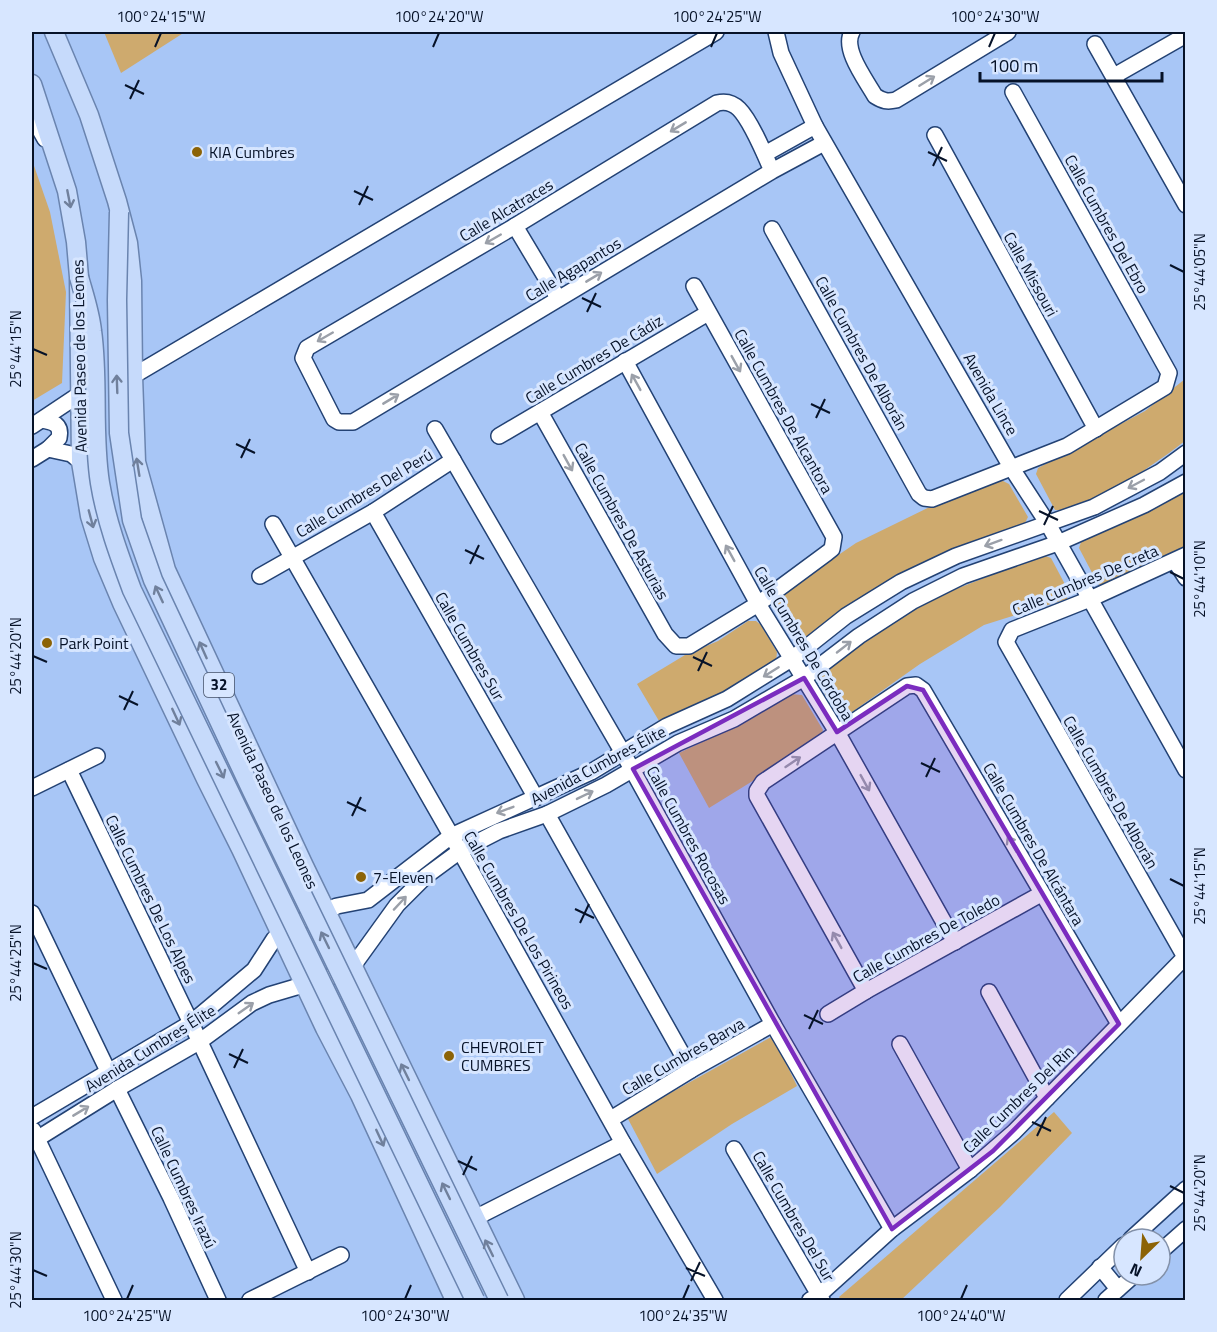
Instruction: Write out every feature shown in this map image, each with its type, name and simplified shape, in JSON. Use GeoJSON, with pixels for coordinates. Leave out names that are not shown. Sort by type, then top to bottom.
{"type":"FeatureCollection","features":[{"type":"Feature","properties":{"kind":"main road","name":"Avenida Paseo de los Leones"},"geometry":{"type":"LineString","coordinates":[[54,32],[89,115],[128,243],[132,281],[136,462],[166,570],[304,866],[515,1300]]}},
{"type":"Feature","properties":{"kind":"main road","name":"Avenida Paseo de los Leones"},"geometry":{"type":"LineString","coordinates":[[32,84],[68,191],[76,242],[79,277],[81,462],[90,516],[103,558],[325,1028],[360,1095],[455,1300]]}},
{"type":"Feature","properties":{"kind":"main road"},"geometry":{"type":"LineString","coordinates":[[119,212],[117,300],[119,433],[132,520],[141,548],[153,580],[242,770],[500,1300]]}},
{"type":"Feature","properties":{"kind":"main road"},"geometry":{"type":"LineString","coordinates":[[79,277],[93,333],[96,438],[100,483],[109,524],[132,590],[475,1300]]}},
{"type":"Feature","properties":{"kind":"main road"},"geometry":{"type":"LineString","coordinates":[[255,878],[270,885],[279,883],[298,876],[304,866]]}},
{"type":"Feature","properties":{"kind":"main road"},"geometry":{"type":"LineString","coordinates":[[325,1028],[332,1016],[353,1005],[362,1004],[377,1013]]}},
{"type":"Feature","properties":{"kind":"street","name":"Avenida Paseo de los Leones"},"geometry":{"type":"LineString","coordinates":[[60,32],[70,66]]}},
{"type":"Feature","properties":{"kind":"street"},"geometry":{"type":"LineString","coordinates":[[133,376],[716,32]]}},
{"type":"Feature","properties":{"kind":"street","name":"Avenida Lince"},"geometry":{"type":"LineString","coordinates":[[776,32],[781,54],[824,143],[1011,467],[1048,524],[1185,770]]}},
{"type":"Feature","properties":{"kind":"street"},"geometry":{"type":"LineString","coordinates":[[851,34],[850,50],[875,96],[882,101],[896,100],[1008,32]]}},
{"type":"Feature","properties":{"kind":"street"},"geometry":{"type":"LineString","coordinates":[[1114,76],[1185,35]]}},
{"type":"Feature","properties":{"kind":"street"},"geometry":{"type":"LineString","coordinates":[[1095,44],[1185,205]]}},
{"type":"Feature","properties":{"kind":"street","name":"Calle Cumbres Del Ebro"},"geometry":{"type":"LineString","coordinates":[[1013,92],[1169,374],[1165,387],[1096,429]]}},
{"type":"Feature","properties":{"kind":"street","name":"Calle Alcatraces"},"geometry":{"type":"LineString","coordinates":[[339,422],[329,412],[303,354],[307,348],[515,226],[717,103],[730,103],[738,107],[765,154]]}},
{"type":"Feature","properties":{"kind":"street","name":"Avenida Paseo de los Leones"},"geometry":{"type":"LineString","coordinates":[[32,116],[57,160]]}},
{"type":"Feature","properties":{"kind":"street"},"geometry":{"type":"LineString","coordinates":[[772,171],[765,154],[815,126]]}},
{"type":"Feature","properties":{"kind":"street","name":"Calle Missouri"},"geometry":{"type":"LineString","coordinates":[[935,135],[1096,429]]}},
{"type":"Feature","properties":{"kind":"street","name":"Calle Agapantos"},"geometry":{"type":"LineString","coordinates":[[339,422],[353,422],[772,171],[824,143]]}},
{"type":"Feature","properties":{"kind":"street"},"geometry":{"type":"LineString","coordinates":[[515,226],[558,298]]}},
{"type":"Feature","properties":{"kind":"street","name":"Calle Cumbres De Alborán"},"geometry":{"type":"LineString","coordinates":[[772,229],[924,498],[932,500],[1011,467]]}},
{"type":"Feature","properties":{"kind":"street","name":"Calle Cumbres De Alcantora"},"geometry":{"type":"LineString","coordinates":[[694,286],[834,537],[832,549],[758,604]]}},
{"type":"Feature","properties":{"kind":"street","name":"Calle Cumbres De Cádiz"},"geometry":{"type":"LineString","coordinates":[[499,436],[708,313]]}},
{"type":"Feature","properties":{"kind":"street","name":"Calle Cumbres De Córdoba"},"geometry":{"type":"LineString","coordinates":[[625,361],[758,604],[837,732],[955,942]]}},
{"type":"Feature","properties":{"kind":"street"},"geometry":{"type":"LineString","coordinates":[[37,423],[80,394]]}},
{"type":"Feature","properties":{"kind":"street","name":"Calle Cumbres De Asturias"},"geometry":{"type":"LineString","coordinates":[[540,412],[665,634],[676,646],[689,646],[758,604]]}},
{"type":"Feature","properties":{"kind":"street"},"geometry":{"type":"LineString","coordinates":[[32,459],[48,449],[59,438],[59,428],[56,424],[37,423]]}},
{"type":"Feature","properties":{"kind":"street","name":"Calle Cumbres Rocosas"},"geometry":{"type":"LineString","coordinates":[[435,429],[633,769],[773,1024],[892,1229]]}},
{"type":"Feature","properties":{"kind":"street"},"geometry":{"type":"LineString","coordinates":[[1011,467],[1067,446],[1096,429]]}},
{"type":"Feature","properties":{"kind":"street"},"geometry":{"type":"LineString","coordinates":[[48,449],[65,452],[81,462]]}},
{"type":"Feature","properties":{"kind":"street","name":"Avenida Cumbres Élite"},"geometry":{"type":"LineString","coordinates":[[32,1117],[191,1023],[254,970],[280,933],[326,910],[368,900],[451,836],[591,772],[667,726],[727,699],[793,658],[846,616],[901,582],[956,556],[1094,507],[1160,472],[1185,453]]}},
{"type":"Feature","properties":{"kind":"street","name":"Calle Cumbres Del Perú"},"geometry":{"type":"LineString","coordinates":[[260,576],[373,512],[453,460]]}},
{"type":"Feature","properties":{"kind":"street","name":"Avenida Cumbres Élite"},"geometry":{"type":"LineString","coordinates":[[33,1136],[199,1042],[252,1003],[269,995],[330,978],[353,966],[397,905],[426,876],[460,851],[499,831],[547,814],[678,743],[734,719],[804,678],[859,636],[913,601],[963,576],[1058,543],[1144,505],[1185,482]]}},
{"type":"Feature","properties":{"kind":"street","name":"Calle Cumbres Sur"},"geometry":{"type":"LineString","coordinates":[[373,512],[536,798]]}},
{"type":"Feature","properties":{"kind":"street","name":"Calle Cumbres De Los Pirineos"},"geometry":{"type":"LineString","coordinates":[[273,524],[460,851],[623,1143],[715,1300]]}},
{"type":"Feature","properties":{"kind":"street"},"geometry":{"type":"LineString","coordinates":[[1180,558],[1185,578]]}},
{"type":"Feature","properties":{"kind":"street","name":"Calle Cumbres De Creta"},"geometry":{"type":"LineString","coordinates":[[1007,645],[1007,637],[1012,630],[1090,599],[1180,558]]}},
{"type":"Feature","properties":{"kind":"street","name":"Calle Cumbres De Alborán"},"geometry":{"type":"LineString","coordinates":[[1007,645],[1185,957]]}},
{"type":"Feature","properties":{"kind":"street","name":"Calle Cumbres De Alcántara"},"geometry":{"type":"LineString","coordinates":[[837,732],[907,686],[916,685],[923,690],[1119,1024]]}},
{"type":"Feature","properties":{"kind":"street"},"geometry":{"type":"LineString","coordinates":[[837,732],[763,782],[757,791],[757,796],[866,991]]}},
{"type":"Feature","properties":{"kind":"street"},"geometry":{"type":"LineString","coordinates":[[32,788],[97,756]]}},
{"type":"Feature","properties":{"kind":"street","name":"Calle Cumbres De Los Alpes"},"geometry":{"type":"LineString","coordinates":[[69,770],[308,1272]]}},
{"type":"Feature","properties":{"kind":"street"},"geometry":{"type":"LineString","coordinates":[[547,814],[691,1070]]}},
{"type":"Feature","properties":{"kind":"street","name":"Calle Cumbres De Toledo"},"geometry":{"type":"LineString","coordinates":[[828,1014],[1041,894]]}},
{"type":"Feature","properties":{"kind":"street"},"geometry":{"type":"LineString","coordinates":[[32,913],[108,1071]]}},
{"type":"Feature","properties":{"kind":"street","name":"Calle Cumbres Del Rin"},"geometry":{"type":"LineString","coordinates":[[817,1299],[892,1229],[970,1170],[1014,1132],[1185,957]]}},
{"type":"Feature","properties":{"kind":"street"},"geometry":{"type":"LineString","coordinates":[[989,993],[1047,1098]]}},
{"type":"Feature","properties":{"kind":"street","name":"Calle Cumbres Barva"},"geometry":{"type":"LineString","coordinates":[[611,1119],[773,1024]]}},
{"type":"Feature","properties":{"kind":"street"},"geometry":{"type":"LineString","coordinates":[[900,1044],[970,1170]]}},
{"type":"Feature","properties":{"kind":"street","name":"Calle Cumbres Irazú"},"geometry":{"type":"LineString","coordinates":[[117,1089],[218,1300]]}},
{"type":"Feature","properties":{"kind":"street"},"geometry":{"type":"LineString","coordinates":[[33,1136],[114,1300]]}},
{"type":"Feature","properties":{"kind":"street"},"geometry":{"type":"LineString","coordinates":[[475,1218],[623,1143]]}},
{"type":"Feature","properties":{"kind":"street","name":"Calle Cumbres Del Sur"},"geometry":{"type":"LineString","coordinates":[[734,1149],[817,1299]]}},
{"type":"Feature","properties":{"kind":"street"},"geometry":{"type":"LineString","coordinates":[[1144,1227],[1185,1189]]}},
{"type":"Feature","properties":{"kind":"street"},"geometry":{"type":"LineString","coordinates":[[1172,1241],[1185,1229]]}},
{"type":"Feature","properties":{"kind":"street"},"geometry":{"type":"LineString","coordinates":[[250,1300],[341,1255]]}},
{"type":"Feature","properties":{"kind":"street"},"geometry":{"type":"LineString","coordinates":[[1067,1300],[1112,1256]]}},
{"type":"Feature","properties":{"kind":"street"},"geometry":{"type":"LineString","coordinates":[[1100,1267],[1118,1289]]}},
{"type":"Feature","properties":{"kind":"street"},"geometry":{"type":"LineString","coordinates":[[1106,1300],[1120,1287]]}},
{"type":"Feature","properties":{"kind":"highlighted area"},"geometry":{"type":"Polygon","coordinates":[[[804,678],[837,732],[907,686],[923,690],[1119,1024],[993,1151],[892,1229],[633,769],[804,678]]]}},
{"type":"Feature","properties":{"kind":"shaded area"},"geometry":{"type":"Polygon","coordinates":[[[104,32],[185,32],[121,73],[104,32]]]}},
{"type":"Feature","properties":{"kind":"shaded area"},"geometry":{"type":"Polygon","coordinates":[[[32,160],[50,212],[66,292],[62,383],[32,401],[32,160]]]}},
{"type":"Feature","properties":{"kind":"shaded area"},"geometry":{"type":"Polygon","coordinates":[[[1185,379],[1185,441],[1158,461],[1103,495],[1069,509],[1055,510],[1036,474],[1038,468],[1145,411],[1185,379]]]}},
{"type":"Feature","properties":{"kind":"shaded area"},"geometry":{"type":"Polygon","coordinates":[[[1001,480],[1009,484],[1028,517],[1024,525],[825,624],[801,641],[794,640],[777,609],[776,601],[781,594],[856,543],[946,499],[1001,480]]]}},
{"type":"Feature","properties":{"kind":"shaded area"},"geometry":{"type":"Polygon","coordinates":[[[1185,489],[1185,548],[1106,588],[1098,584],[1079,548],[1081,542],[1142,513],[1185,489]]]}},
{"type":"Feature","properties":{"kind":"shaded area"},"geometry":{"type":"Polygon","coordinates":[[[1043,555],[1051,558],[1068,590],[1067,599],[984,625],[920,664],[845,717],[836,714],[819,683],[821,673],[878,632],[938,596],[1043,555]]]}},
{"type":"Feature","properties":{"kind":"shaded area"},"geometry":{"type":"Polygon","coordinates":[[[748,621],[756,621],[761,625],[777,652],[776,662],[745,683],[662,726],[637,684],[685,655],[718,641],[748,621]]]}},
{"type":"Feature","properties":{"kind":"shaded area"},"geometry":{"type":"Polygon","coordinates":[[[790,694],[802,695],[823,730],[819,740],[709,808],[679,753],[753,718],[790,694]]]}},
{"type":"Feature","properties":{"kind":"shaded area"},"geometry":{"type":"Polygon","coordinates":[[[773,1036],[797,1086],[732,1124],[657,1174],[627,1117],[773,1036]]]}},
{"type":"Feature","properties":{"kind":"shaded area"},"geometry":{"type":"Polygon","coordinates":[[[1054,1112],[1072,1133],[1000,1207],[901,1300],[841,1300],[839,1297],[1054,1112]]]}},
{"type":"Feature","properties":{"kind":"place","name":"KIA Cumbres"},"geometry":{"type":"Point","coordinates":[197,152]}},
{"type":"Feature","properties":{"kind":"place","name":"Park Point"},"geometry":{"type":"Point","coordinates":[47,643]}},
{"type":"Feature","properties":{"kind":"place","name":"7-Eleven"},"geometry":{"type":"Point","coordinates":[361,877]}},
{"type":"Feature","properties":{"kind":"place","name":"CHEVROLET CUMBRES"},"geometry":{"type":"Point","coordinates":[449,1056]}}]}
